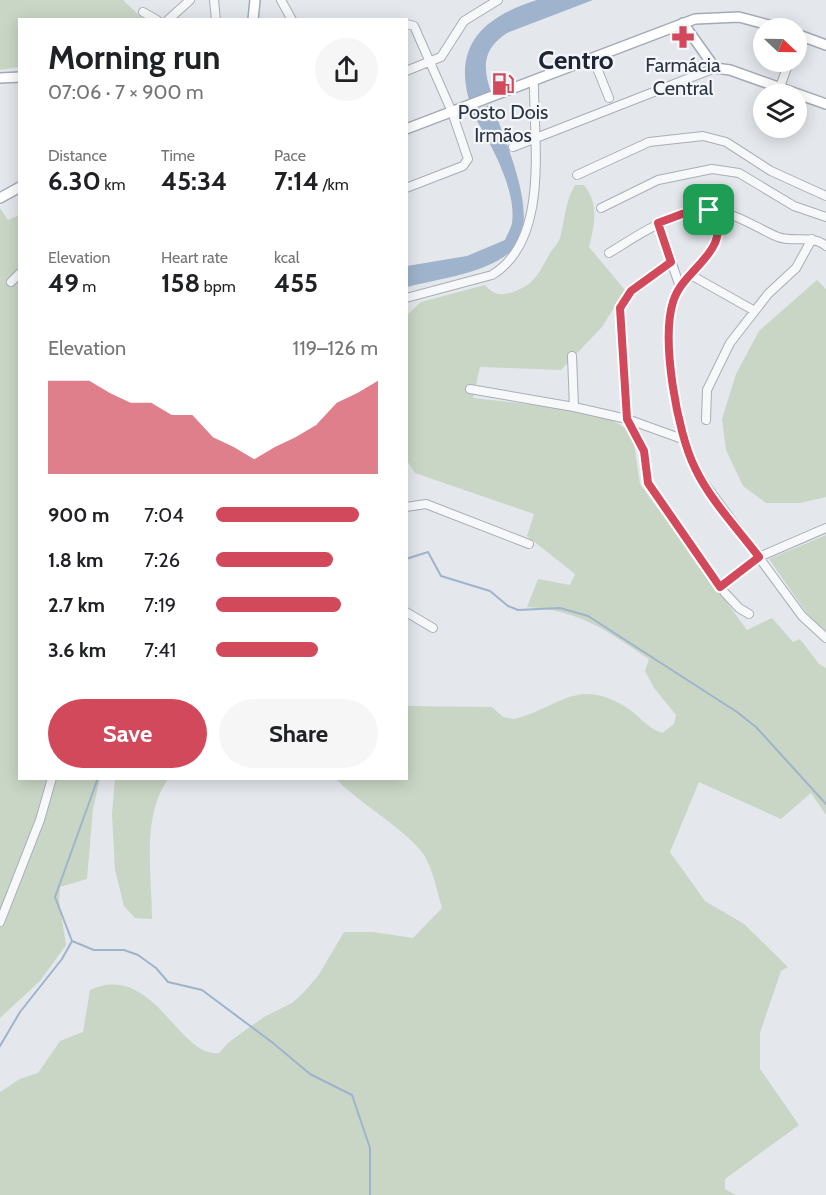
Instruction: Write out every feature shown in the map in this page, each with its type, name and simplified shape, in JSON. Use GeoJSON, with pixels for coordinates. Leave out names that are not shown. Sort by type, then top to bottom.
{"type":"FeatureCollection","features":[{"type":"Feature","properties":{"kind":"main road"},"geometry":{"type":"LineString","coordinates":[[253,18],[255,0]]}},
{"type":"Feature","properties":{"kind":"main road"},"geometry":{"type":"LineString","coordinates":[[408,128],[683,23],[726,16],[753,20]]}},
{"type":"Feature","properties":{"kind":"main road"},"geometry":{"type":"LineString","coordinates":[[683,23],[715,68],[770,84]]}},
{"type":"Feature","properties":{"kind":"main road"},"geometry":{"type":"LineString","coordinates":[[807,40],[826,45]]}},
{"type":"Feature","properties":{"kind":"main road"},"geometry":{"type":"LineString","coordinates":[[0,78],[18,77]]}},
{"type":"Feature","properties":{"kind":"main road"},"geometry":{"type":"LineString","coordinates":[[807,97],[826,104]]}},
{"type":"Feature","properties":{"kind":"main road"},"geometry":{"type":"LineString","coordinates":[[0,198],[18,188]]}},
{"type":"Feature","properties":{"kind":"street"},"geometry":{"type":"LineString","coordinates":[[170,18],[190,0]]}},
{"type":"Feature","properties":{"kind":"street"},"geometry":{"type":"LineString","coordinates":[[214,0],[216,18]]}},
{"type":"Feature","properties":{"kind":"street"},"geometry":{"type":"LineString","coordinates":[[281,0],[291,18]]}},
{"type":"Feature","properties":{"kind":"street"},"geometry":{"type":"LineString","coordinates":[[408,71],[432,62],[444,54],[464,21],[498,0]]}},
{"type":"Feature","properties":{"kind":"street"},"geometry":{"type":"LineString","coordinates":[[143,12],[154,18]]}},
{"type":"Feature","properties":{"kind":"street"},"geometry":{"type":"LineString","coordinates":[[408,187],[463,166],[468,157],[432,62],[410,25]]}},
{"type":"Feature","properties":{"kind":"street"},"geometry":{"type":"LineString","coordinates":[[593,58],[609,98]]}},
{"type":"Feature","properties":{"kind":"street"},"geometry":{"type":"LineString","coordinates":[[513,147],[715,68]]}},
{"type":"Feature","properties":{"kind":"street"},"geometry":{"type":"LineString","coordinates":[[408,297],[492,275],[508,262],[523,238],[532,208],[536,138],[534,81]]}},
{"type":"Feature","properties":{"kind":"street"},"geometry":{"type":"LineString","coordinates":[[577,175],[649,142],[703,135],[726,142],[771,171],[826,196]]}},
{"type":"Feature","properties":{"kind":"street"},"geometry":{"type":"LineString","coordinates":[[601,208],[658,180],[683,172],[712,169],[738,173],[794,206],[826,217]]}},
{"type":"Feature","properties":{"kind":"street"},"geometry":{"type":"LineString","coordinates":[[609,253],[658,223],[698,211],[720,212],[778,237],[812,240],[826,246]]}},
{"type":"Feature","properties":{"kind":"street"},"geometry":{"type":"LineString","coordinates":[[720,212],[714,245],[689,274],[670,313],[669,350],[677,406],[685,440],[695,470],[809,625],[826,638]]}},
{"type":"Feature","properties":{"kind":"street"},"geometry":{"type":"LineString","coordinates":[[658,223],[681,287]]}},
{"type":"Feature","properties":{"kind":"street"},"geometry":{"type":"LineString","coordinates":[[706,420],[709,385],[730,343],[753,310],[796,268],[812,240]]}},
{"type":"Feature","properties":{"kind":"street"},"geometry":{"type":"LineString","coordinates":[[671,262],[631,291],[620,308],[627,419],[644,451],[648,483],[720,587],[739,608],[749,614]]}},
{"type":"Feature","properties":{"kind":"street"},"geometry":{"type":"LineString","coordinates":[[689,274],[753,310]]}},
{"type":"Feature","properties":{"kind":"street"},"geometry":{"type":"LineString","coordinates":[[11,282],[18,275]]}},
{"type":"Feature","properties":{"kind":"street"},"geometry":{"type":"LineString","coordinates":[[572,356],[574,406]]}},
{"type":"Feature","properties":{"kind":"street"},"geometry":{"type":"LineString","coordinates":[[470,389],[574,406],[627,419],[685,440]]}},
{"type":"Feature","properties":{"kind":"street"},"geometry":{"type":"LineString","coordinates":[[408,507],[426,504],[529,544]]}},
{"type":"Feature","properties":{"kind":"street"},"geometry":{"type":"LineString","coordinates":[[720,587],[759,557],[826,528]]}},
{"type":"Feature","properties":{"kind":"street"},"geometry":{"type":"LineString","coordinates":[[408,613],[434,628]]}},
{"type":"Feature","properties":{"kind":"street"},"geometry":{"type":"LineString","coordinates":[[0,922],[40,820],[51,780]]}},
{"type":"Feature","properties":{"kind":"green space"},"geometry":{"type":"Polygon","coordinates":[[[0,0],[123,0],[142,18],[18,18],[18,67],[0,70],[0,0]]]}},
{"type":"Feature","properties":{"kind":"green space"},"geometry":{"type":"Polygon","coordinates":[[[575,185],[584,185],[589,192],[594,207],[594,222],[589,247],[625,290],[602,327],[561,370],[480,367],[473,398],[572,409],[609,418],[627,429],[633,437],[640,484],[747,630],[772,618],[793,642],[800,639],[819,664],[826,668],[826,815],[811,793],[781,819],[699,782],[670,852],[705,901],[744,924],[788,967],[781,971],[760,1033],[760,1069],[799,1125],[725,1179],[725,1189],[736,1195],[0,1195],[0,1092],[20,1079],[38,1073],[60,1041],[83,1032],[90,990],[112,985],[131,988],[148,999],[204,1051],[219,1053],[229,1042],[264,1017],[292,1003],[304,992],[318,976],[344,932],[373,932],[413,938],[442,908],[430,867],[417,846],[337,780],[408,780],[408,706],[492,707],[503,717],[514,719],[568,697],[593,694],[624,706],[662,733],[674,724],[676,715],[654,688],[645,671],[649,659],[606,631],[578,618],[546,609],[527,607],[538,579],[570,585],[575,574],[527,536],[534,514],[415,473],[408,462],[408,314],[421,302],[485,285],[494,293],[504,294],[527,285],[540,272],[559,240],[575,185]]]}},
{"type":"Feature","properties":{"kind":"green space"},"geometry":{"type":"Polygon","coordinates":[[[0,208],[8,220],[18,216],[18,780],[100,780],[93,809],[87,879],[60,887],[59,900],[66,945],[40,981],[0,1018],[0,208]]]}},
{"type":"Feature","properties":{"kind":"green space"},"geometry":{"type":"Polygon","coordinates":[[[817,280],[826,289],[826,497],[800,503],[766,503],[743,486],[726,450],[722,419],[736,374],[759,331],[817,280]]]}},
{"type":"Feature","properties":{"kind":"green space"},"geometry":{"type":"Polygon","coordinates":[[[826,535],[826,631],[815,625],[769,559],[826,535]]]}},
{"type":"Feature","properties":{"kind":"green space"},"geometry":{"type":"Polygon","coordinates":[[[115,780],[167,780],[154,811],[151,828],[152,919],[135,918],[124,906],[115,870],[112,814],[115,780]]]}},
{"type":"Feature","properties":{"kind":"water"},"geometry":{"type":"Polygon","coordinates":[[[537,0],[593,0],[507,33],[499,39],[493,45],[487,59],[486,74],[491,92],[469,100],[465,80],[466,63],[470,48],[478,35],[503,14],[537,0]]]}},
{"type":"Feature","properties":{"kind":"water"},"geometry":{"type":"Polygon","coordinates":[[[492,104],[516,170],[520,188],[524,222],[521,237],[513,249],[495,262],[460,275],[408,287],[408,266],[467,256],[505,240],[512,223],[512,209],[506,180],[500,164],[471,111],[492,104]]]}},
{"type":"Feature","properties":{"kind":"waterway"},"geometry":{"type":"LineString","coordinates":[[408,558],[428,552],[441,576],[490,591],[508,606],[518,610],[560,608],[588,616],[737,712],[756,727],[826,804]]}},
{"type":"Feature","properties":{"kind":"waterway"},"geometry":{"type":"LineString","coordinates":[[0,1046],[20,1012],[62,959],[72,941],[55,897],[97,780]]}},
{"type":"Feature","properties":{"kind":"waterway"},"geometry":{"type":"LineString","coordinates":[[72,941],[94,950],[124,950],[138,955],[156,968],[168,982],[202,990],[310,1074],[352,1095],[370,1148],[370,1195]]}},
{"type":"Feature","properties":{"kind":"place","name":"Farmácia Central"},"geometry":{"type":"Point","coordinates":[683,37]}},
{"type":"Feature","properties":{"kind":"place","name":"Posto Dois Irmãos"},"geometry":{"type":"Point","coordinates":[503,84]}},
{"type":"Feature","properties":{"kind":"district","name":"Centro"},"geometry":{"type":"Point","coordinates":[576,60]}},
{"type":"Feature","properties":{"kind":"route"},"geometry":{"type":"LineString","coordinates":[[709,210],[720,212],[718,234],[712,249],[689,274],[673,300],[670,313],[669,350],[677,406],[695,470],[759,557],[720,587],[646,480],[644,451],[627,419],[620,316],[620,308],[631,291],[671,262],[658,223],[682,214],[709,210]]}}]}
